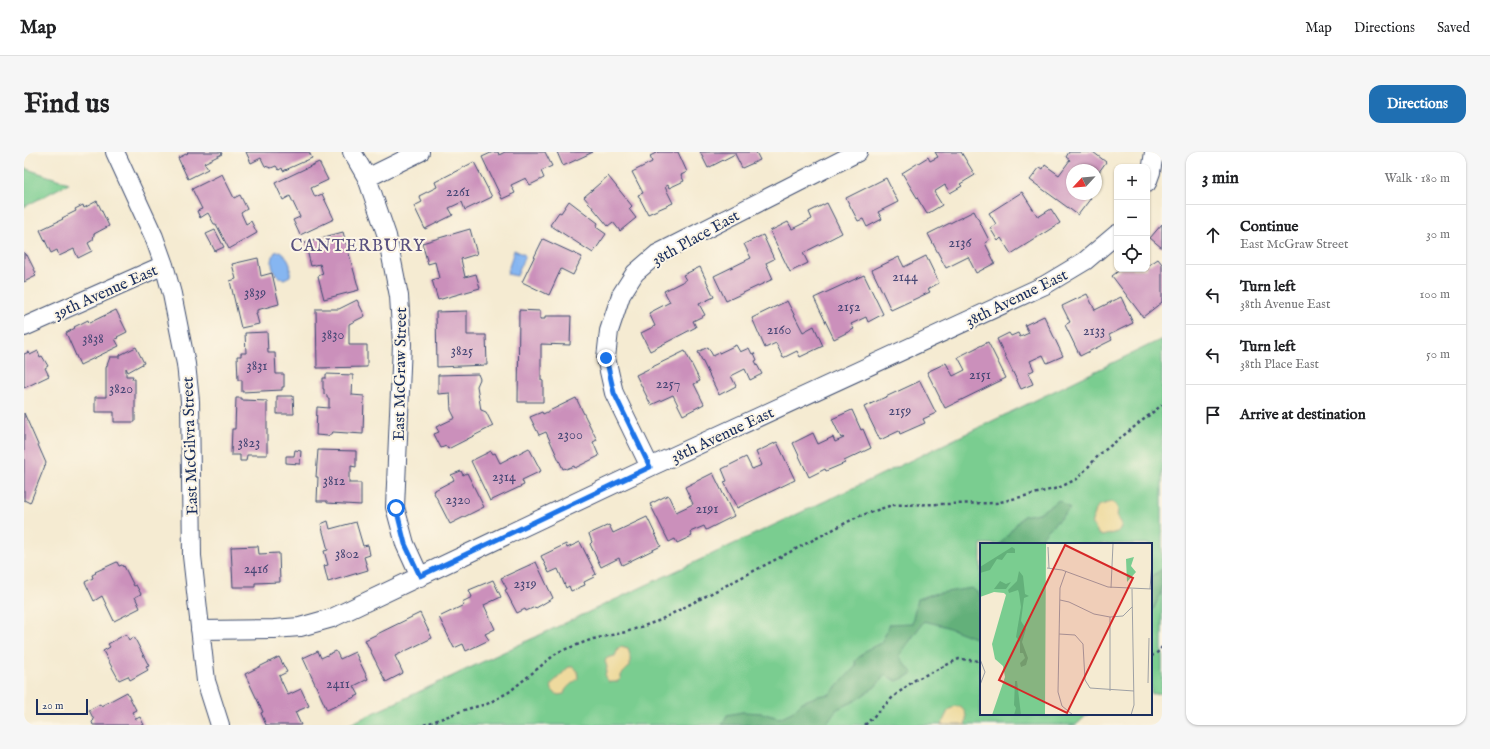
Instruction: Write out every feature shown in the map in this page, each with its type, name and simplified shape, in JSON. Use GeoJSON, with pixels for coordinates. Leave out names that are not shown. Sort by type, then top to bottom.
{"type":"FeatureCollection","features":[{"type":"Feature","properties":{"kind":"street","name":"East McGilvra Street"},"geometry":{"type":"LineString","coordinates":[[115,152],[154,237],[164,265],[172,294],[186,364],[190,401],[192,556],[206,681],[220,725]]}},
{"type":"Feature","properties":{"kind":"street","name":"East McGraw Street"},"geometry":{"type":"LineString","coordinates":[[352,152],[367,178],[387,236],[399,296],[402,344],[396,508],[405,544],[420,576]]}},
{"type":"Feature","properties":{"kind":"street"},"geometry":{"type":"LineString","coordinates":[[367,178],[420,152]]}},
{"type":"Feature","properties":{"kind":"street","name":"38th Place East"},"geometry":{"type":"LineString","coordinates":[[650,467],[614,393],[606,358],[609,331],[622,295],[635,273],[657,254],[858,152]]}},
{"type":"Feature","properties":{"kind":"street"},"geometry":{"type":"LineString","coordinates":[[1150,175],[1154,152]]}},
{"type":"Feature","properties":{"kind":"street","name":"38th Avenue East"},"geometry":{"type":"LineString","coordinates":[[200,630],[274,629],[300,627],[332,618],[650,467],[1045,285],[1085,261],[1115,236]]}},
{"type":"Feature","properties":{"kind":"street","name":"39th Avenue East"},"geometry":{"type":"LineString","coordinates":[[24,327],[164,265]]}},
{"type":"Feature","properties":{"kind":"path"},"geometry":{"type":"LineString","coordinates":[[424,725],[466,709],[487,704],[508,692],[558,652],[593,639],[626,632],[658,621],[857,517],[892,505],[996,503],[1058,488],[1077,478],[1100,454],[1162,405]]}},
{"type":"Feature","properties":{"kind":"path"},"geometry":{"type":"LineString","coordinates":[[1152,656],[1156,654],[1162,647]]}},
{"type":"Feature","properties":{"kind":"path"},"geometry":{"type":"LineString","coordinates":[[865,725],[893,697],[915,680],[959,659],[980,661]]}},
{"type":"Feature","properties":{"kind":"green space"},"geometry":{"type":"Polygon","coordinates":[[[24,168],[69,183],[24,207],[24,168]]]}},
{"type":"Feature","properties":{"kind":"green space"},"geometry":{"type":"Polygon","coordinates":[[[1162,339],[1162,693],[1152,694],[1152,543],[980,543],[980,715],[1087,715],[1076,725],[348,725],[870,480],[1162,339]]]}},
{"type":"Feature","properties":{"kind":"green space"},"geometry":{"type":"Polygon","coordinates":[[[1059,500],[1070,509],[1037,543],[1001,543],[1023,516],[1039,513],[1059,500]]]}},
{"type":"Feature","properties":{"kind":"green space"},"geometry":{"type":"Polygon","coordinates":[[[1162,569],[1162,591],[1152,610],[1152,576],[1162,569]]]}},
{"type":"Feature","properties":{"kind":"green space"},"geometry":{"type":"Polygon","coordinates":[[[972,588],[980,595],[980,639],[944,626],[924,621],[899,656],[913,674],[897,681],[885,675],[875,687],[853,702],[837,709],[825,725],[722,725],[727,715],[742,712],[762,713],[779,718],[792,712],[802,702],[818,696],[830,694],[856,666],[855,661],[866,650],[881,643],[890,624],[912,623],[917,599],[933,594],[972,588]]]}},
{"type":"Feature","properties":{"kind":"sand"},"geometry":{"type":"Polygon","coordinates":[[[1111,502],[1117,508],[1117,517],[1121,522],[1121,528],[1117,532],[1102,536],[1098,534],[1092,524],[1092,520],[1098,506],[1111,502]]]}},
{"type":"Feature","properties":{"kind":"sand"},"geometry":{"type":"Polygon","coordinates":[[[621,647],[628,649],[630,655],[630,666],[621,675],[621,678],[618,681],[609,682],[605,677],[607,667],[605,661],[607,658],[615,656],[618,649],[621,647]]]}},
{"type":"Feature","properties":{"kind":"sand"},"geometry":{"type":"Polygon","coordinates":[[[569,667],[573,667],[577,670],[578,678],[566,689],[564,694],[558,695],[552,689],[552,684],[569,667]]]}},
{"type":"Feature","properties":{"kind":"sand"},"geometry":{"type":"Polygon","coordinates":[[[955,706],[958,706],[965,712],[965,725],[941,725],[948,711],[955,706]]]}},
{"type":"Feature","properties":{"kind":"water"},"geometry":{"type":"Polygon","coordinates":[[[514,250],[525,255],[517,276],[507,274],[514,250]]]}},
{"type":"Feature","properties":{"kind":"water"},"geometry":{"type":"Polygon","coordinates":[[[280,251],[286,256],[290,264],[290,276],[284,279],[274,272],[272,264],[275,252],[280,251]]]}},
{"type":"Feature","properties":{"kind":"building"},"geometry":{"type":"Polygon","coordinates":[[[187,152],[221,152],[222,154],[204,163],[208,169],[188,179],[178,158],[188,153],[187,152]]]}},
{"type":"Feature","properties":{"kind":"building"},"geometry":{"type":"Polygon","coordinates":[[[246,152],[309,152],[312,158],[283,171],[282,168],[279,170],[276,166],[271,168],[265,166],[261,158],[251,163],[246,152]]]}},
{"type":"Feature","properties":{"kind":"building"},"geometry":{"type":"Polygon","coordinates":[[[493,152],[498,152],[499,155],[505,152],[545,152],[552,166],[541,171],[544,178],[530,185],[526,178],[511,185],[515,193],[502,199],[482,157],[493,152]]]}},
{"type":"Feature","properties":{"kind":"building"},"geometry":{"type":"Polygon","coordinates":[[[557,152],[593,152],[563,166],[557,152]]]}},
{"type":"Feature","properties":{"kind":"building"},"geometry":{"type":"Polygon","coordinates":[[[658,152],[678,152],[687,172],[681,175],[684,181],[669,188],[668,185],[665,187],[673,203],[648,214],[638,195],[643,193],[632,172],[652,162],[650,156],[658,152]]]}},
{"type":"Feature","properties":{"kind":"building"},"geometry":{"type":"Polygon","coordinates":[[[700,152],[756,152],[760,160],[742,168],[735,154],[708,168],[700,152]]]}},
{"type":"Feature","properties":{"kind":"building"},"geometry":{"type":"Polygon","coordinates":[[[935,152],[961,152],[975,175],[960,184],[962,186],[950,193],[945,185],[934,192],[942,205],[927,214],[902,173],[928,157],[930,161],[938,157],[935,152]]]}},
{"type":"Feature","properties":{"kind":"building"},"geometry":{"type":"Polygon","coordinates":[[[1069,152],[1093,152],[1106,162],[1102,168],[1102,164],[1067,164],[1070,160],[1066,157],[1069,152]]]}},
{"type":"Feature","properties":{"kind":"building"},"geometry":{"type":"Polygon","coordinates":[[[319,162],[328,180],[311,188],[315,197],[322,194],[334,219],[300,235],[293,220],[300,217],[290,196],[283,200],[275,183],[319,162]]]}},
{"type":"Feature","properties":{"kind":"building"},"geometry":{"type":"Polygon","coordinates":[[[474,162],[492,197],[465,210],[462,202],[449,208],[453,215],[425,229],[414,206],[422,202],[419,196],[437,187],[435,182],[474,162]]]}},
{"type":"Feature","properties":{"kind":"building"},"geometry":{"type":"Polygon","coordinates":[[[1045,165],[1059,175],[1066,165],[1066,200],[1089,200],[1078,215],[1030,180],[1040,167],[1043,169],[1045,165]]]}},
{"type":"Feature","properties":{"kind":"building"},"geometry":{"type":"Polygon","coordinates":[[[222,174],[234,198],[240,195],[247,209],[241,213],[246,224],[251,221],[257,233],[229,249],[216,224],[214,224],[208,213],[200,218],[197,211],[202,209],[192,189],[222,174]]]}},
{"type":"Feature","properties":{"kind":"building"},"geometry":{"type":"Polygon","coordinates":[[[608,176],[632,206],[629,209],[636,218],[620,231],[613,222],[608,226],[584,197],[608,176]]]}},
{"type":"Feature","properties":{"kind":"building"},"geometry":{"type":"Polygon","coordinates":[[[886,178],[898,202],[878,212],[882,219],[867,227],[863,219],[858,221],[846,198],[886,178]]]}},
{"type":"Feature","properties":{"kind":"building"},"geometry":{"type":"Polygon","coordinates":[[[1022,192],[1038,217],[1051,209],[1060,223],[1011,254],[1001,238],[998,241],[990,228],[996,224],[989,213],[1022,192]]]}},
{"type":"Feature","properties":{"kind":"building"},"geometry":{"type":"Polygon","coordinates":[[[97,201],[109,226],[94,234],[93,240],[88,243],[92,251],[78,258],[74,249],[59,256],[57,250],[51,253],[40,230],[63,219],[62,218],[76,211],[75,209],[83,205],[84,208],[97,201]]]}},
{"type":"Feature","properties":{"kind":"building"},"geometry":{"type":"Polygon","coordinates":[[[569,201],[598,223],[596,227],[606,234],[593,253],[550,225],[569,201]]]}},
{"type":"Feature","properties":{"kind":"building"},"geometry":{"type":"Polygon","coordinates":[[[827,203],[842,233],[803,253],[808,263],[790,272],[770,231],[788,222],[792,229],[812,219],[809,212],[827,203]]]}},
{"type":"Feature","properties":{"kind":"building"},"geometry":{"type":"Polygon","coordinates":[[[974,211],[989,240],[985,243],[995,263],[976,273],[968,257],[946,268],[928,234],[974,211]]]}},
{"type":"Feature","properties":{"kind":"building"},"geometry":{"type":"Polygon","coordinates":[[[1162,224],[1162,248],[1150,238],[1162,224]]]}},
{"type":"Feature","properties":{"kind":"building"},"geometry":{"type":"Polygon","coordinates":[[[470,229],[477,254],[461,259],[465,277],[476,274],[480,288],[438,300],[432,280],[439,278],[435,262],[428,264],[422,243],[470,229]]]}},
{"type":"Feature","properties":{"kind":"building"},"geometry":{"type":"Polygon","coordinates":[[[215,230],[224,247],[215,251],[206,234],[215,230]]]}},
{"type":"Feature","properties":{"kind":"building"},"geometry":{"type":"Polygon","coordinates":[[[343,232],[359,290],[324,299],[318,276],[323,274],[320,264],[311,266],[305,242],[343,232]]]}},
{"type":"Feature","properties":{"kind":"building"},"geometry":{"type":"Polygon","coordinates":[[[763,235],[774,259],[766,263],[773,279],[726,301],[714,276],[751,258],[744,244],[763,235]]]}},
{"type":"Feature","properties":{"kind":"building"},"geometry":{"type":"Polygon","coordinates":[[[543,239],[582,257],[573,275],[561,269],[549,295],[522,282],[543,239]]]}},
{"type":"Feature","properties":{"kind":"building"},"geometry":{"type":"Polygon","coordinates":[[[24,252],[36,273],[34,274],[36,276],[24,282],[24,252]]]}},
{"type":"Feature","properties":{"kind":"building"},"geometry":{"type":"Polygon","coordinates":[[[926,256],[939,283],[928,289],[930,292],[891,310],[872,270],[899,257],[904,267],[926,256]]]}},
{"type":"Feature","properties":{"kind":"building"},"geometry":{"type":"Polygon","coordinates":[[[258,258],[261,276],[272,273],[279,304],[257,310],[256,313],[259,324],[241,328],[230,281],[236,279],[232,264],[258,258]]]}},
{"type":"Feature","properties":{"kind":"building"},"geometry":{"type":"Polygon","coordinates":[[[1158,259],[1162,264],[1162,302],[1143,317],[1112,276],[1117,272],[1150,272],[1150,264],[1158,259]]]}},
{"type":"Feature","properties":{"kind":"building"},"geometry":{"type":"Polygon","coordinates":[[[700,267],[714,297],[699,304],[705,315],[693,321],[696,327],[650,351],[641,333],[655,326],[649,313],[670,302],[664,291],[686,280],[683,275],[700,267]]]}},
{"type":"Feature","properties":{"kind":"building"},"geometry":{"type":"Polygon","coordinates":[[[864,275],[883,314],[868,322],[866,317],[851,324],[854,329],[834,339],[814,298],[864,275]]]}},
{"type":"Feature","properties":{"kind":"building"},"geometry":{"type":"Polygon","coordinates":[[[1087,294],[1095,310],[1121,297],[1133,323],[1109,335],[1112,340],[1080,356],[1065,325],[1070,322],[1062,306],[1087,294]]]}},
{"type":"Feature","properties":{"kind":"building"},"geometry":{"type":"Polygon","coordinates":[[[357,300],[365,316],[349,324],[349,345],[367,345],[367,367],[317,368],[316,309],[339,309],[357,300]]]}},
{"type":"Feature","properties":{"kind":"building"},"geometry":{"type":"Polygon","coordinates":[[[787,301],[803,332],[814,326],[823,346],[800,357],[797,351],[783,358],[776,343],[765,348],[752,318],[787,301]]]}},
{"type":"Feature","properties":{"kind":"building"},"geometry":{"type":"Polygon","coordinates":[[[116,310],[127,332],[115,339],[119,346],[80,365],[66,333],[88,320],[89,323],[116,310]]]}},
{"type":"Feature","properties":{"kind":"building"},"geometry":{"type":"Polygon","coordinates":[[[519,310],[540,311],[540,319],[545,319],[545,316],[571,316],[570,345],[541,344],[541,380],[543,381],[543,402],[518,402],[519,310]]]}},
{"type":"Feature","properties":{"kind":"building"},"geometry":{"type":"Polygon","coordinates":[[[467,311],[467,335],[486,335],[487,365],[437,367],[436,312],[467,311]]]}},
{"type":"Feature","properties":{"kind":"building"},"geometry":{"type":"Polygon","coordinates":[[[1044,316],[1063,356],[1047,363],[1043,355],[1030,361],[1034,370],[1028,373],[1033,384],[1021,389],[997,339],[1009,333],[1011,336],[1018,333],[1020,337],[1029,333],[1025,325],[1044,316]]]}},
{"type":"Feature","properties":{"kind":"building"},"geometry":{"type":"Polygon","coordinates":[[[267,332],[268,353],[275,353],[276,374],[284,374],[284,387],[282,387],[282,390],[242,392],[242,380],[238,380],[237,356],[241,356],[241,353],[246,353],[245,333],[267,332]]]}},
{"type":"Feature","properties":{"kind":"building"},"geometry":{"type":"Polygon","coordinates":[[[988,342],[1006,378],[945,408],[927,372],[946,363],[953,376],[965,370],[958,357],[988,342]]]}},
{"type":"Feature","properties":{"kind":"building"},"geometry":{"type":"Polygon","coordinates":[[[736,345],[740,352],[749,348],[752,354],[754,353],[757,360],[755,361],[762,374],[750,380],[745,369],[731,376],[736,386],[719,395],[698,352],[708,347],[713,356],[736,345]]]}},
{"type":"Feature","properties":{"kind":"building"},"geometry":{"type":"Polygon","coordinates":[[[136,347],[144,363],[128,372],[126,368],[126,376],[133,376],[132,379],[135,379],[135,422],[114,422],[114,412],[95,412],[95,397],[106,397],[106,368],[110,357],[120,357],[120,355],[136,347]]]}},
{"type":"Feature","properties":{"kind":"building"},"geometry":{"type":"Polygon","coordinates":[[[38,351],[40,357],[42,356],[48,366],[45,368],[49,376],[24,388],[24,354],[29,352],[30,355],[38,351]]]}},
{"type":"Feature","properties":{"kind":"building"},"geometry":{"type":"Polygon","coordinates":[[[685,351],[700,381],[694,384],[704,404],[683,415],[673,395],[651,405],[636,375],[685,351]]]}},
{"type":"Feature","properties":{"kind":"building"},"geometry":{"type":"Polygon","coordinates":[[[326,374],[353,375],[352,395],[364,396],[363,434],[333,432],[328,436],[316,435],[317,407],[329,408],[329,398],[327,398],[327,395],[324,394],[323,389],[323,378],[326,378],[326,374]]]}},
{"type":"Feature","properties":{"kind":"building"},"geometry":{"type":"Polygon","coordinates":[[[478,374],[480,379],[477,386],[481,410],[486,412],[493,426],[448,449],[446,446],[441,448],[434,434],[439,432],[436,427],[455,418],[451,410],[450,393],[438,394],[438,375],[478,374]]]}},
{"type":"Feature","properties":{"kind":"building"},"geometry":{"type":"Polygon","coordinates":[[[920,381],[936,413],[923,419],[925,423],[900,434],[899,431],[880,440],[864,407],[920,381]]]}},
{"type":"Feature","properties":{"kind":"building"},"geometry":{"type":"Polygon","coordinates":[[[277,396],[293,396],[294,414],[277,414],[277,396]]]}},
{"type":"Feature","properties":{"kind":"building"},"geometry":{"type":"Polygon","coordinates":[[[236,398],[242,398],[242,400],[267,401],[267,455],[247,455],[246,461],[240,461],[240,455],[231,455],[232,429],[235,429],[236,398]]]}},
{"type":"Feature","properties":{"kind":"building"},"geometry":{"type":"Polygon","coordinates":[[[576,398],[597,440],[593,442],[599,456],[575,468],[574,466],[563,469],[546,432],[539,435],[530,417],[542,412],[543,414],[576,398]]]}},
{"type":"Feature","properties":{"kind":"building"},"geometry":{"type":"Polygon","coordinates":[[[852,410],[861,430],[863,429],[871,448],[844,461],[845,463],[826,471],[825,469],[809,477],[793,443],[813,433],[818,444],[833,437],[835,442],[844,438],[841,438],[832,419],[852,410]]]}},
{"type":"Feature","properties":{"kind":"building"},"geometry":{"type":"Polygon","coordinates":[[[24,413],[46,463],[30,503],[24,500],[24,413]]]}},
{"type":"Feature","properties":{"kind":"building"},"geometry":{"type":"Polygon","coordinates":[[[777,442],[795,480],[737,508],[724,482],[727,481],[722,469],[746,457],[752,469],[762,465],[756,452],[777,442]]]}},
{"type":"Feature","properties":{"kind":"building"},"geometry":{"type":"Polygon","coordinates":[[[529,448],[541,471],[522,480],[524,485],[490,501],[471,461],[491,451],[493,454],[495,453],[500,463],[529,448]]]}},
{"type":"Feature","properties":{"kind":"building"},"geometry":{"type":"Polygon","coordinates":[[[295,450],[301,451],[300,464],[286,463],[286,456],[294,456],[295,450]]]}},
{"type":"Feature","properties":{"kind":"building"},"geometry":{"type":"Polygon","coordinates":[[[318,450],[356,451],[356,467],[351,466],[351,473],[349,472],[349,483],[361,483],[361,505],[317,501],[318,477],[316,477],[318,450]]]}},
{"type":"Feature","properties":{"kind":"building"},"geometry":{"type":"Polygon","coordinates":[[[461,471],[463,475],[467,473],[484,507],[450,524],[433,491],[454,480],[451,475],[461,471]]]}},
{"type":"Feature","properties":{"kind":"building"},"geometry":{"type":"Polygon","coordinates":[[[713,473],[734,516],[706,530],[704,526],[690,532],[692,536],[677,543],[675,539],[669,542],[650,504],[668,495],[676,512],[693,504],[685,487],[713,473]]]}},
{"type":"Feature","properties":{"kind":"building"},"geometry":{"type":"Polygon","coordinates":[[[647,517],[661,546],[622,565],[619,558],[601,567],[590,544],[592,542],[589,534],[609,525],[613,533],[647,517]]]}},
{"type":"Feature","properties":{"kind":"building"},"geometry":{"type":"Polygon","coordinates":[[[328,521],[330,529],[356,522],[363,546],[368,545],[370,555],[364,557],[368,570],[328,582],[324,566],[328,565],[324,551],[328,550],[321,524],[328,521]]]}},
{"type":"Feature","properties":{"kind":"building"},"geometry":{"type":"Polygon","coordinates":[[[580,542],[596,574],[593,576],[594,577],[584,582],[585,585],[571,591],[569,586],[566,588],[558,569],[549,573],[541,556],[566,544],[567,548],[580,542]]]}},
{"type":"Feature","properties":{"kind":"building"},"geometry":{"type":"Polygon","coordinates":[[[258,546],[259,554],[279,553],[280,582],[255,583],[255,587],[233,587],[231,547],[258,546]]]}},
{"type":"Feature","properties":{"kind":"building"},"geometry":{"type":"Polygon","coordinates":[[[117,562],[119,566],[124,566],[134,586],[136,585],[141,594],[135,597],[140,608],[114,621],[102,596],[94,601],[85,582],[93,578],[92,575],[96,573],[95,572],[117,562]]]}},
{"type":"Feature","properties":{"kind":"building"},"geometry":{"type":"Polygon","coordinates":[[[536,562],[553,598],[536,608],[535,607],[526,611],[525,609],[517,613],[505,590],[507,589],[501,578],[536,562]]]}},
{"type":"Feature","properties":{"kind":"building"},"geometry":{"type":"Polygon","coordinates":[[[493,580],[501,597],[484,605],[495,629],[485,634],[489,640],[466,651],[463,644],[454,648],[439,617],[464,605],[462,602],[472,597],[469,590],[493,580]]]}},
{"type":"Feature","properties":{"kind":"building"},"geometry":{"type":"Polygon","coordinates":[[[420,613],[432,638],[395,656],[403,673],[386,682],[365,640],[420,613]]]}},
{"type":"Feature","properties":{"kind":"building"},"geometry":{"type":"Polygon","coordinates":[[[126,634],[129,640],[134,637],[149,666],[146,667],[148,670],[130,680],[128,676],[119,680],[103,651],[110,647],[108,644],[126,634]]]}},
{"type":"Feature","properties":{"kind":"building"},"geometry":{"type":"Polygon","coordinates":[[[318,651],[321,658],[336,651],[340,659],[355,652],[368,679],[354,686],[359,695],[327,710],[303,658],[318,651]]]}},
{"type":"Feature","properties":{"kind":"building"},"geometry":{"type":"Polygon","coordinates":[[[279,657],[287,672],[279,676],[288,695],[301,689],[309,706],[295,712],[301,725],[266,725],[261,713],[263,712],[245,674],[279,657]]]}},
{"type":"Feature","properties":{"kind":"building"},"geometry":{"type":"Polygon","coordinates":[[[127,692],[136,710],[132,712],[136,719],[140,717],[144,725],[93,725],[92,722],[94,720],[89,710],[100,704],[101,706],[127,692]]]}},
{"type":"Feature","properties":{"kind":"district","name":"CANTERBURY"},"geometry":{"type":"Point","coordinates":[358,245]}},
{"type":"Feature","properties":{"kind":"route"},"geometry":{"type":"LineString","coordinates":[[396,508],[405,544],[420,576],[650,467],[614,393],[606,358]]}}]}
